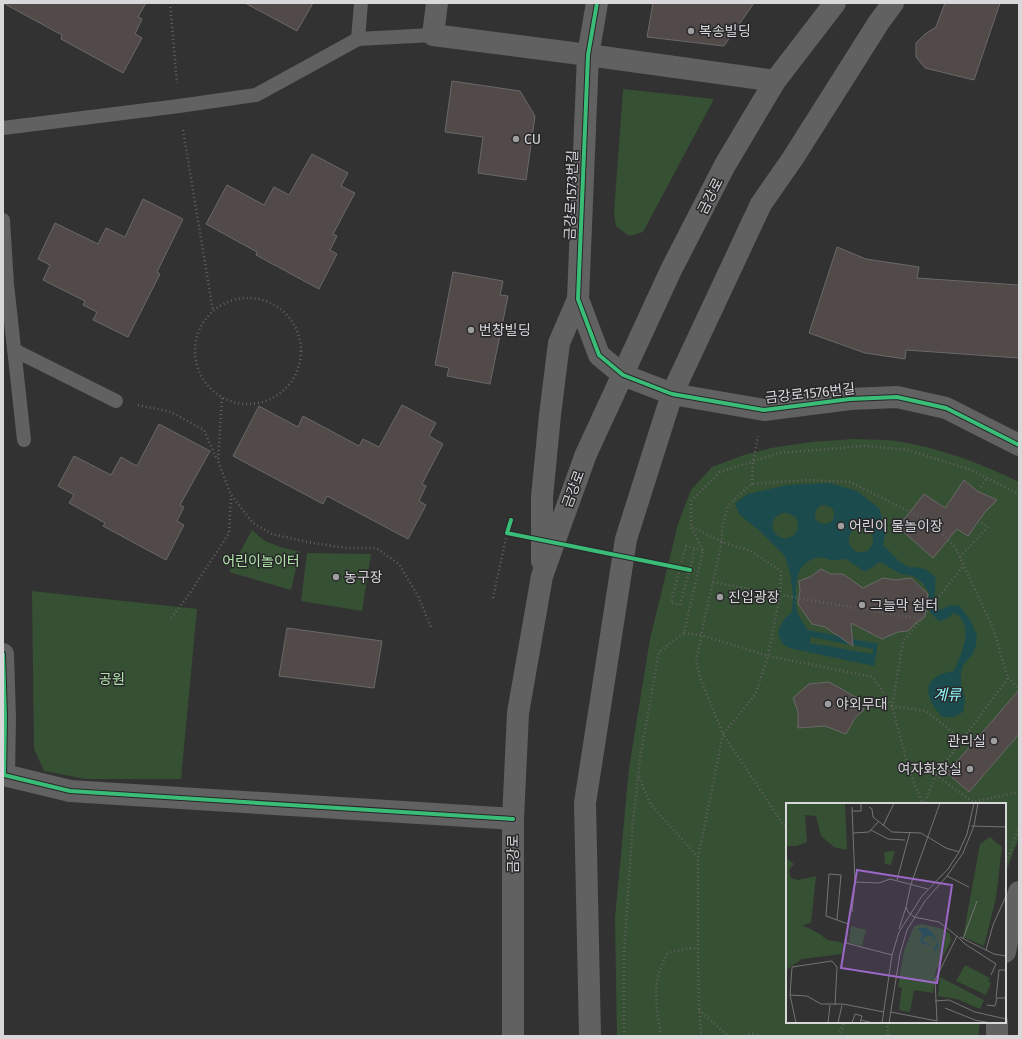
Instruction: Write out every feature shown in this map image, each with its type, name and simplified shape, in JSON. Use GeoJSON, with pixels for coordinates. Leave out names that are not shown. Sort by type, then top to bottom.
{"type":"FeatureCollection","features":[{"type":"Feature","properties":{"kind":"main road"},"geometry":{"type":"LineString","coordinates":[[437,3],[433,36],[588,55],[775,81]]}},
{"type":"Feature","properties":{"kind":"main road","name":"금강로1573번길"},"geometry":{"type":"LineString","coordinates":[[597,3],[588,55],[578,299],[599,355],[623,375]]}},
{"type":"Feature","properties":{"kind":"main road","name":"금강로"},"geometry":{"type":"LineString","coordinates":[[513,1036],[512,819],[518,713],[542,576],[586,454],[671,270],[722,172],[775,81],[835,3]]}},
{"type":"Feature","properties":{"kind":"main road"},"geometry":{"type":"LineString","coordinates":[[590,1036],[585,803],[626,539],[672,394],[761,204],[793,158],[879,22],[893,3]]}},
{"type":"Feature","properties":{"kind":"main road"},"geometry":{"type":"LineString","coordinates":[[542,576],[542,497],[559,343],[578,299]]}},
{"type":"Feature","properties":{"kind":"main road","name":"금강로1576번길"},"geometry":{"type":"LineString","coordinates":[[623,375],[672,394],[764,410],[850,399],[897,397],[946,408],[1019,445]]}},
{"type":"Feature","properties":{"kind":"main road"},"geometry":{"type":"LineString","coordinates":[[3,654],[5,717],[4,775],[70,791],[512,819]]}},
{"type":"Feature","properties":{"kind":"main road"},"geometry":{"type":"LineString","coordinates":[[1006,947],[1013,911],[1019,892]]}},
{"type":"Feature","properties":{"kind":"main road"},"geometry":{"type":"LineString","coordinates":[[997,1023],[997,1036]]}},
{"type":"Feature","properties":{"kind":"lane"},"geometry":{"type":"LineString","coordinates":[[358,39],[361,3]]}},
{"type":"Feature","properties":{"kind":"lane"},"geometry":{"type":"LineString","coordinates":[[3,128],[256,95],[358,39],[433,36]]}},
{"type":"Feature","properties":{"kind":"lane"},"geometry":{"type":"LineString","coordinates":[[3,220],[7,284],[24,440]]}},
{"type":"Feature","properties":{"kind":"lane"},"geometry":{"type":"LineString","coordinates":[[14,350],[116,401]]}},
{"type":"Feature","properties":{"kind":"path"},"geometry":{"type":"LineString","coordinates":[[170,3],[179,106],[212,311]]}},
{"type":"Feature","properties":{"kind":"path"},"geometry":{"type":"LineString","coordinates":[[244,298],[260,299],[276,306],[289,317],[298,332],[301,350],[299,368],[290,384],[276,397],[259,404],[240,404],[222,398],[208,387],[198,373],[194,356],[195,340],[201,324],[212,311],[227,302],[244,298]]}},
{"type":"Feature","properties":{"kind":"path"},"geometry":{"type":"LineString","coordinates":[[218,461],[222,398]]}},
{"type":"Feature","properties":{"kind":"path"},"geometry":{"type":"LineString","coordinates":[[116,401],[171,412],[204,430],[218,461],[231,496],[253,523],[272,534],[307,542],[346,548],[376,548],[399,564],[418,596],[431,627]]}},
{"type":"Feature","properties":{"kind":"path"},"geometry":{"type":"LineString","coordinates":[[752,484],[754,452],[764,410]]}},
{"type":"Feature","properties":{"kind":"path"},"geometry":{"type":"LineString","coordinates":[[624,1036],[624,953],[633,822],[640,758],[659,652],[684,633],[703,550],[691,527],[691,501],[720,472],[779,454],[864,446],[908,450],[972,470],[1019,494]]}},
{"type":"Feature","properties":{"kind":"path"},"geometry":{"type":"LineString","coordinates":[[981,487],[987,478]]}},
{"type":"Feature","properties":{"kind":"path"},"geometry":{"type":"LineString","coordinates":[[786,828],[723,734],[701,680],[696,662],[722,542],[722,528],[728,506],[752,484],[806,480],[850,482],[930,522],[955,547],[994,628],[1008,678],[1019,688]]}},
{"type":"Feature","properties":{"kind":"path"},"geometry":{"type":"LineString","coordinates":[[171,618],[188,596],[229,533],[231,496]]}},
{"type":"Feature","properties":{"kind":"path"},"geometry":{"type":"LineString","coordinates":[[493,598],[511,520]]}},
{"type":"Feature","properties":{"kind":"path"},"geometry":{"type":"LineString","coordinates":[[960,557],[988,527],[981,522]]}},
{"type":"Feature","properties":{"kind":"path"},"geometry":{"type":"LineString","coordinates":[[691,527],[722,542],[751,551],[781,570],[780,595],[768,656],[754,695],[723,734],[698,858],[699,1009],[702,1032],[704,1036]]}},
{"type":"Feature","properties":{"kind":"path"},"geometry":{"type":"LineString","coordinates":[[694,548],[680,605],[671,602],[686,546],[703,550]]}},
{"type":"Feature","properties":{"kind":"path"},"geometry":{"type":"LineString","coordinates":[[892,706],[903,642],[964,565]]}},
{"type":"Feature","properties":{"kind":"path"},"geometry":{"type":"LineString","coordinates":[[713,582],[921,619]]}},
{"type":"Feature","properties":{"kind":"path"},"geometry":{"type":"LineString","coordinates":[[684,633],[701,635],[768,656],[873,677],[892,706],[909,770],[924,803]]}},
{"type":"Feature","properties":{"kind":"path"},"geometry":{"type":"LineString","coordinates":[[924,803],[936,775],[1008,678]]}},
{"type":"Feature","properties":{"kind":"path"},"geometry":{"type":"LineString","coordinates":[[892,706],[926,711],[962,740]]}},
{"type":"Feature","properties":{"kind":"path"},"geometry":{"type":"LineString","coordinates":[[936,775],[973,802],[1019,792]]}},
{"type":"Feature","properties":{"kind":"path"},"geometry":{"type":"LineString","coordinates":[[638,776],[651,805],[698,858]]}},
{"type":"Feature","properties":{"kind":"path"},"geometry":{"type":"LineString","coordinates":[[1006,862],[1019,825]]}},
{"type":"Feature","properties":{"kind":"path"},"geometry":{"type":"LineString","coordinates":[[661,1036],[656,1005],[656,985],[662,963],[668,953],[684,949],[698,948]]}},
{"type":"Feature","properties":{"kind":"path"},"geometry":{"type":"LineString","coordinates":[[699,1009],[728,1036]]}},
{"type":"Feature","properties":{"kind":"path"},"geometry":{"type":"LineString","coordinates":[[838,1036],[844,1023]]}},
{"type":"Feature","properties":{"kind":"path"},"geometry":{"type":"LineString","coordinates":[[888,1023],[888,1036]]}},
{"type":"Feature","properties":{"kind":"path"},"geometry":{"type":"LineString","coordinates":[[745,1036],[751,1034],[759,1036]]}},
{"type":"Feature","properties":{"kind":"green space"},"geometry":{"type":"Polygon","coordinates":[[[623,89],[714,99],[643,232],[629,236],[616,226],[614,213],[623,89]]]}},
{"type":"Feature","properties":{"kind":"green space"},"geometry":{"type":"Polygon","coordinates":[[[854,439],[892,440],[913,444],[944,452],[975,463],[1019,482],[1019,837],[1006,872],[1006,803],[786,803],[786,1023],[980,1023],[978,1036],[617,1036],[615,918],[629,768],[650,639],[678,524],[691,490],[712,467],[741,456],[771,448],[811,442],[854,439]]]}},
{"type":"Feature","properties":{"kind":"green space","name":"어린이놀이터"},"geometry":{"type":"Polygon","coordinates":[[[252,530],[265,541],[280,547],[300,552],[291,590],[229,572],[252,530]]]}},
{"type":"Feature","properties":{"kind":"green space","name":"농구장"},"geometry":{"type":"Polygon","coordinates":[[[307,553],[371,554],[362,611],[301,601],[307,553]]]}},
{"type":"Feature","properties":{"kind":"green space","name":"공원"},"geometry":{"type":"Polygon","coordinates":[[[32,591],[197,609],[181,779],[86,779],[44,771],[34,749],[32,591]]]}},
{"type":"Feature","properties":{"kind":"water","name":"계류"},"geometry":{"type":"Polygon","coordinates":[[[829,483],[857,491],[879,508],[886,531],[883,545],[900,562],[909,567],[927,570],[936,578],[933,604],[940,610],[950,605],[960,606],[971,621],[977,636],[976,645],[972,655],[963,665],[961,673],[961,683],[965,699],[963,712],[954,717],[943,717],[932,703],[928,692],[931,681],[936,677],[954,671],[962,652],[965,638],[964,624],[961,618],[953,613],[948,618],[940,621],[929,610],[929,593],[923,583],[913,576],[901,574],[880,562],[865,572],[846,559],[834,560],[820,557],[816,558],[801,568],[797,578],[796,589],[797,611],[808,630],[878,644],[874,666],[789,648],[781,642],[779,627],[792,612],[793,597],[791,578],[786,559],[761,532],[739,514],[735,503],[748,494],[787,485],[829,483]],[[822,505],[818,508],[815,516],[818,522],[826,524],[833,520],[834,511],[829,506],[822,505]],[[782,513],[773,522],[772,526],[774,532],[783,538],[793,536],[798,527],[796,518],[788,514],[782,513]],[[856,528],[850,534],[849,539],[852,548],[858,552],[864,552],[869,549],[873,540],[869,531],[864,528],[856,528]],[[811,637],[810,643],[873,654],[873,649],[811,637]]]}},
{"type":"Feature","properties":{"kind":"building"},"geometry":{"type":"Polygon","coordinates":[[[3,3],[146,3],[138,17],[142,19],[135,34],[142,38],[123,73],[61,39],[62,35],[3,3]]]}},
{"type":"Feature","properties":{"kind":"building"},"geometry":{"type":"Polygon","coordinates":[[[245,3],[313,3],[297,31],[245,3]]]}},
{"type":"Feature","properties":{"kind":"building","name":"복송빌딩"},"geometry":{"type":"Polygon","coordinates":[[[653,3],[754,3],[724,46],[647,37],[653,3]]]}},
{"type":"Feature","properties":{"kind":"building"},"geometry":{"type":"Polygon","coordinates":[[[945,3],[1000,3],[974,80],[925,68],[916,57],[916,43],[925,34],[936,27],[945,3]]]}},
{"type":"Feature","properties":{"kind":"building"},"geometry":{"type":"Polygon","coordinates":[[[452,81],[520,91],[535,116],[526,180],[478,173],[483,137],[445,132],[452,81]]]}},
{"type":"Feature","properties":{"kind":"building"},"geometry":{"type":"Polygon","coordinates":[[[312,154],[348,173],[341,186],[355,193],[333,234],[337,236],[330,250],[337,254],[319,289],[256,255],[257,252],[206,224],[227,185],[264,205],[274,187],[289,195],[312,154]]]}},
{"type":"Feature","properties":{"kind":"building"},"geometry":{"type":"Polygon","coordinates":[[[143,199],[183,219],[157,272],[160,274],[128,337],[93,320],[97,312],[83,305],[85,301],[43,280],[50,265],[38,259],[55,223],[98,244],[106,228],[125,237],[143,199]]]}},
{"type":"Feature","properties":{"kind":"building"},"geometry":{"type":"Polygon","coordinates":[[[837,247],[866,259],[919,267],[917,278],[1019,285],[1019,358],[906,350],[905,359],[865,353],[809,333],[837,247]]]}},
{"type":"Feature","properties":{"kind":"building","name":"번창빌딩"},"geometry":{"type":"Polygon","coordinates":[[[453,272],[503,281],[500,295],[508,296],[490,384],[447,376],[449,368],[435,365],[453,272]]]}},
{"type":"Feature","properties":{"kind":"building"},"geometry":{"type":"Polygon","coordinates":[[[402,405],[436,423],[429,436],[443,444],[422,484],[426,486],[419,501],[426,505],[408,539],[327,496],[323,504],[233,456],[259,406],[298,427],[303,416],[359,446],[363,439],[379,447],[402,405]]]}},
{"type":"Feature","properties":{"kind":"building"},"geometry":{"type":"Polygon","coordinates":[[[159,424],[210,451],[180,505],[184,507],[177,521],[184,525],[166,560],[103,526],[105,523],[69,503],[74,495],[58,486],[74,456],[111,475],[121,457],[137,466],[159,424]]]}},
{"type":"Feature","properties":{"kind":"building"},"geometry":{"type":"Polygon","coordinates":[[[964,480],[977,491],[997,500],[985,512],[968,536],[957,529],[933,558],[898,527],[924,494],[945,508],[964,480]]]}},
{"type":"Feature","properties":{"kind":"building","name":"그늘막 쉼터"},"geometry":{"type":"Polygon","coordinates":[[[821,569],[831,574],[843,574],[863,588],[883,578],[896,580],[911,578],[928,594],[925,617],[908,631],[898,632],[882,639],[851,623],[853,646],[825,627],[812,624],[798,604],[800,590],[799,581],[810,577],[821,569]]]}},
{"type":"Feature","properties":{"kind":"building"},"geometry":{"type":"Polygon","coordinates":[[[287,628],[382,641],[374,688],[279,676],[287,628]]]}},
{"type":"Feature","properties":{"kind":"building","name":"야외무대"},"geometry":{"type":"Polygon","coordinates":[[[829,682],[859,699],[864,710],[855,718],[846,734],[825,726],[798,728],[798,712],[793,698],[809,684],[829,682]]]}},
{"type":"Feature","properties":{"kind":"building"},"geometry":{"type":"Polygon","coordinates":[[[1019,690],[1019,734],[969,792],[947,773],[1019,690]]]}},
{"type":"Feature","properties":{"kind":"cycle path"},"geometry":{"type":"LineString","coordinates":[[597,3],[588,55],[578,299],[599,355],[623,375],[672,394],[764,410],[850,399],[897,397],[946,408],[1019,445]]}},
{"type":"Feature","properties":{"kind":"cycle path"},"geometry":{"type":"LineString","coordinates":[[511,520],[507,533],[690,570]]}},
{"type":"Feature","properties":{"kind":"cycle path"},"geometry":{"type":"LineString","coordinates":[[3,654],[5,717],[4,775],[70,791],[513,819]]}},
{"type":"Feature","properties":{"kind":"place","name":"복송빌딩"},"geometry":{"type":"Point","coordinates":[691,31]}},
{"type":"Feature","properties":{"kind":"place","name":"CU"},"geometry":{"type":"Point","coordinates":[516,139]}},
{"type":"Feature","properties":{"kind":"place","name":"번창빌딩"},"geometry":{"type":"Point","coordinates":[471,330]}},
{"type":"Feature","properties":{"kind":"place","name":"어린이 물놀이장"},"geometry":{"type":"Point","coordinates":[841,526]}},
{"type":"Feature","properties":{"kind":"place","name":"농구장"},"geometry":{"type":"Point","coordinates":[336,577]}},
{"type":"Feature","properties":{"kind":"place","name":"진입광장"},"geometry":{"type":"Point","coordinates":[720,597]}},
{"type":"Feature","properties":{"kind":"place","name":"그늘막 쉼터"},"geometry":{"type":"Point","coordinates":[862,605]}},
{"type":"Feature","properties":{"kind":"place","name":"야외무대"},"geometry":{"type":"Point","coordinates":[828,704]}},
{"type":"Feature","properties":{"kind":"place","name":"관리실"},"geometry":{"type":"Point","coordinates":[994,741]}},
{"type":"Feature","properties":{"kind":"place","name":"여자화장실"},"geometry":{"type":"Point","coordinates":[970,769]}}]}
